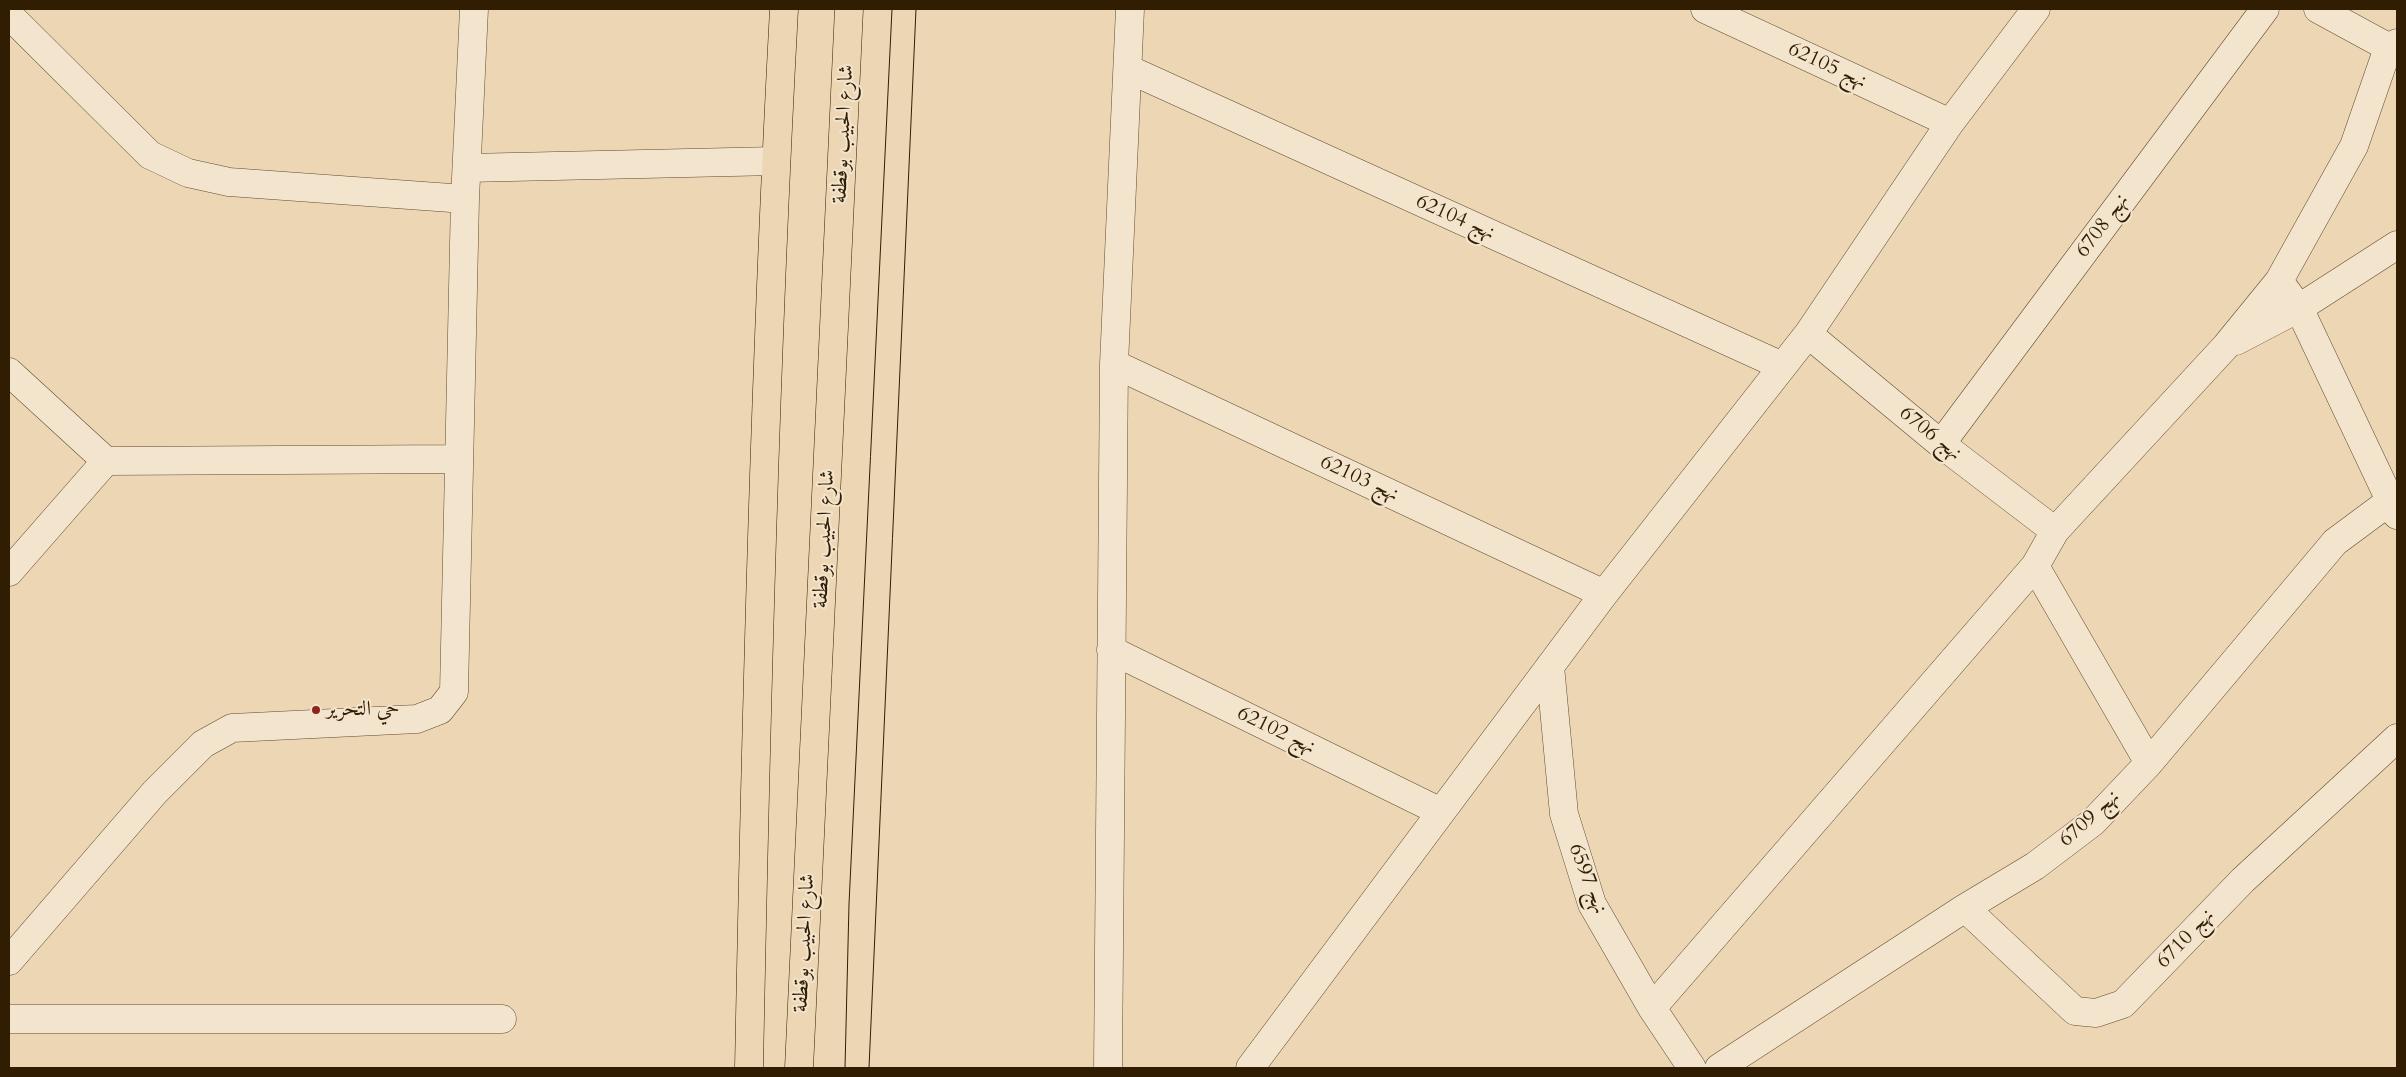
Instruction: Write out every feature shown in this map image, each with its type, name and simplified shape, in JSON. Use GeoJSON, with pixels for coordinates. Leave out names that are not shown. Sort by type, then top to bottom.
{"type":"FeatureCollection","features":[{"type":"Feature","properties":{"kind":"main road"},"geometry":{"type":"LineString","coordinates":[[749,1068],[755,795],[776,161],[784,9]]}},
{"type":"Feature","properties":{"kind":"main road","name":"شارع الحبيب بوقطفة"},"geometry":{"type":"LineString","coordinates":[[799,1068],[849,9]]}},
{"type":"Feature","properties":{"kind":"street"},"geometry":{"type":"LineString","coordinates":[[9,960],[155,792],[203,744],[232,728],[417,719],[440,710],[454,692],[465,199],[474,9]]}},
{"type":"Feature","properties":{"kind":"street"},"geometry":{"type":"LineString","coordinates":[[1108,1068],[1114,364],[1130,9]]}},
{"type":"Feature","properties":{"kind":"street","name":"نهج 62105"},"geometry":{"type":"LineString","coordinates":[[1705,9],[1950,123]]}},
{"type":"Feature","properties":{"kind":"street"},"geometry":{"type":"LineString","coordinates":[[1250,1068],[1604,594],[1808,334],[1950,123],[2036,9]]}},
{"type":"Feature","properties":{"kind":"street","name":"نهج 6708"},"geometry":{"type":"LineString","coordinates":[[1941,444],[2265,9]]}},
{"type":"Feature","properties":{"kind":"street"},"geometry":{"type":"LineString","coordinates":[[1652,1008],[2035,566],[2055,531],[2226,346],[2279,281],[2354,146],[2394,48],[2318,9]]}},
{"type":"Feature","properties":{"kind":"street"},"geometry":{"type":"LineString","coordinates":[[9,15],[150,155],[188,173],[228,182],[465,199]]}},
{"type":"Feature","properties":{"kind":"street","name":"نهج 62104"},"geometry":{"type":"LineString","coordinates":[[1128,69],[1782,366]]}},
{"type":"Feature","properties":{"kind":"street"},"geometry":{"type":"LineString","coordinates":[[467,168],[776,161]]}},
{"type":"Feature","properties":{"kind":"street"},"geometry":{"type":"LineString","coordinates":[[2226,346],[2299,308],[2397,244]]}},
{"type":"Feature","properties":{"kind":"street"},"geometry":{"type":"LineString","coordinates":[[2279,281],[2299,308],[2395,504]]}},
{"type":"Feature","properties":{"kind":"street","name":"نهج 6706"},"geometry":{"type":"LineString","coordinates":[[1808,334],[1941,444],[2055,531]]}},
{"type":"Feature","properties":{"kind":"street","name":"نهج 62103"},"geometry":{"type":"LineString","coordinates":[[1114,364],[1604,594]]}},
{"type":"Feature","properties":{"kind":"street"},"geometry":{"type":"LineString","coordinates":[[9,372],[106,461],[459,460]]}},
{"type":"Feature","properties":{"kind":"street"},"geometry":{"type":"LineString","coordinates":[[9,572],[106,461]]}},
{"type":"Feature","properties":{"kind":"street","name":"نهج 6709"},"geometry":{"type":"LineString","coordinates":[[1719,1068],[1965,908],[2035,866],[2093,822],[2149,764],[2335,542],[2395,504]]}},
{"type":"Feature","properties":{"kind":"street"},"geometry":{"type":"LineString","coordinates":[[2035,566],[2149,764]]}},
{"type":"Feature","properties":{"kind":"street","name":"نهج 62102"},"geometry":{"type":"LineString","coordinates":[[1111,650],[1441,812]]}},
{"type":"Feature","properties":{"kind":"street","name":"نهج 6597"},"geometry":{"type":"LineString","coordinates":[[1550,666],[1564,814],[1592,904],[1652,1008],[1692,1068]]}},
{"type":"Feature","properties":{"kind":"street","name":"نهج 6710"},"geometry":{"type":"LineString","coordinates":[[1965,908],[2075,1011],[2096,1014],[2123,1004],[2242,880],[2397,738]]}},
{"type":"Feature","properties":{"kind":"street"},"geometry":{"type":"LineString","coordinates":[[9,1019],[502,1019]]}},
{"type":"Feature","properties":{"kind":"tram line"},"geometry":{"type":"LineString","coordinates":[[845,1068],[849,904],[892,9]]}},
{"type":"Feature","properties":{"kind":"tram line"},"geometry":{"type":"LineString","coordinates":[[869,1068],[916,9]]}},
{"type":"Feature","properties":{"kind":"place","name":"حي التحرير"},"geometry":{"type":"Point","coordinates":[316,710]}}]}
